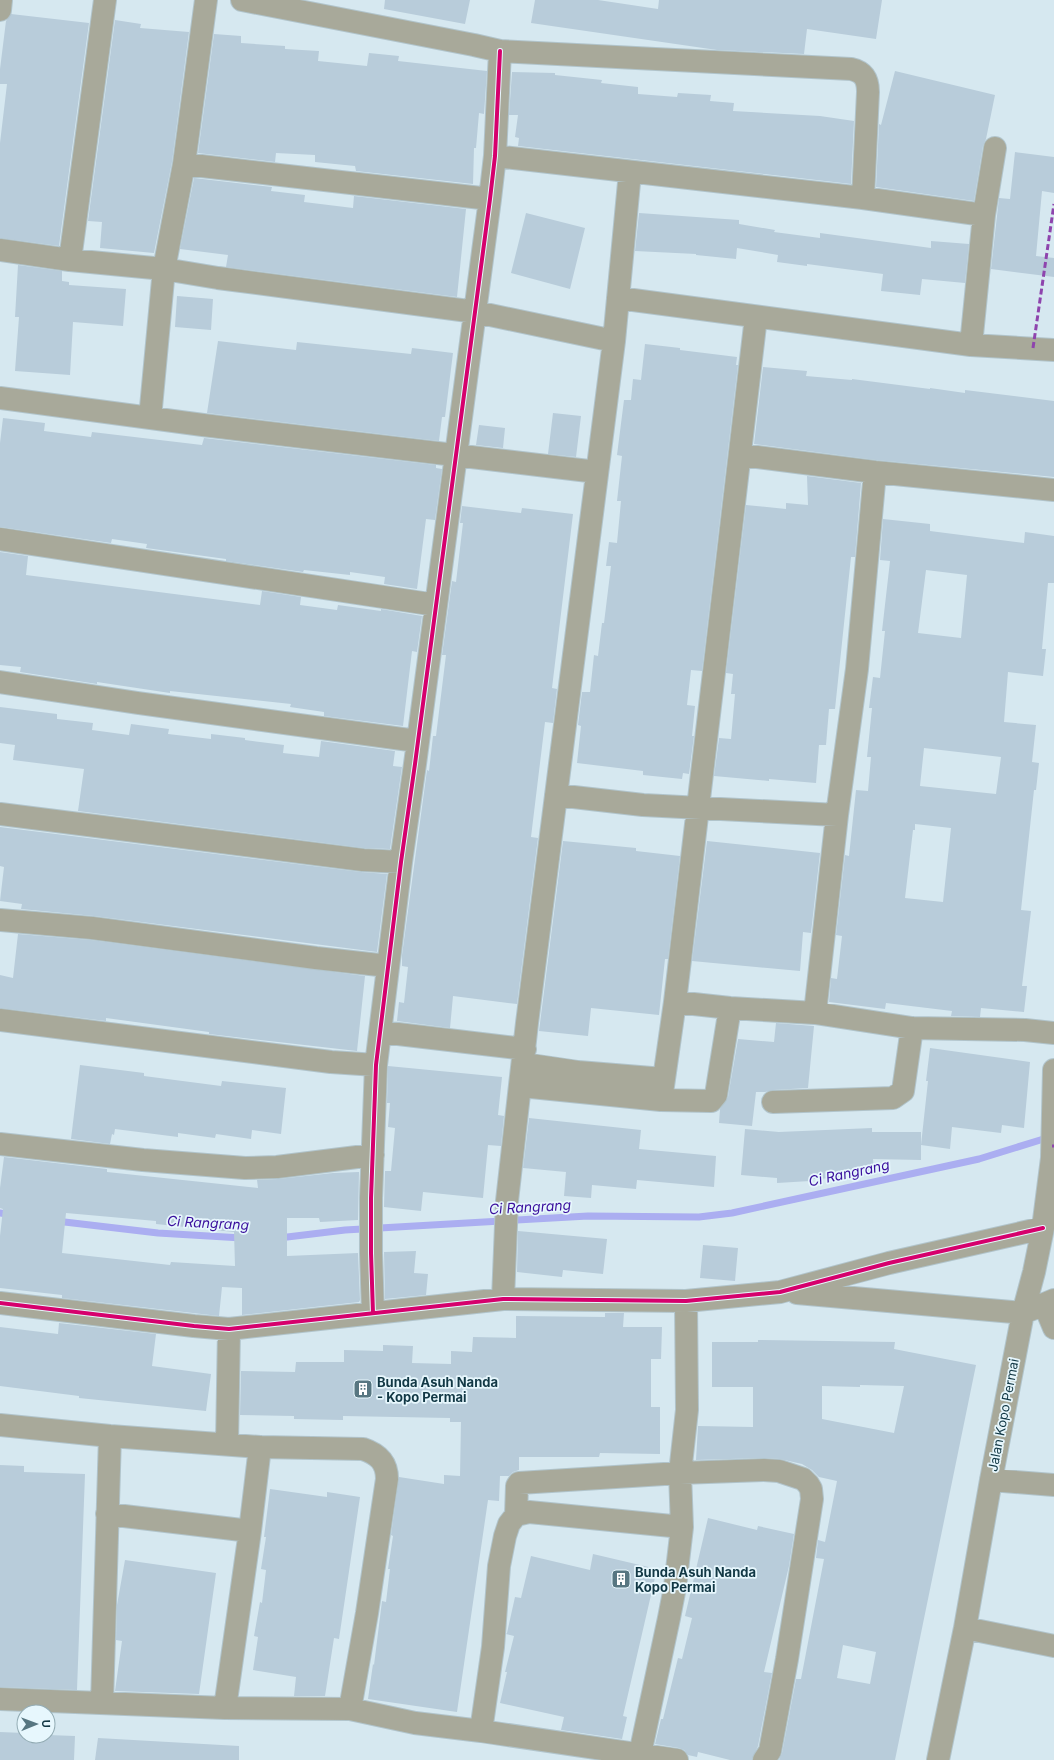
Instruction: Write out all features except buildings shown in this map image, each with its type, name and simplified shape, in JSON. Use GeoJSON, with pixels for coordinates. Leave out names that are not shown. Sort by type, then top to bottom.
{"type":"FeatureCollection","features":[{"type":"Feature","properties":{"kind":"street"},"geometry":{"type":"LineString","coordinates":[[0,10],[1,0]]}},
{"type":"Feature","properties":{"kind":"street"},"geometry":{"type":"LineString","coordinates":[[70,260],[105,0]]}},
{"type":"Feature","properties":{"kind":"street"},"geometry":{"type":"LineString","coordinates":[[150,418],[164,269],[184,164],[206,0]]}},
{"type":"Feature","properties":{"kind":"street"},"geometry":{"type":"LineString","coordinates":[[242,0],[500,51],[851,69],[858,71],[863,74],[866,79],[868,92],[863,198]]}},
{"type":"Feature","properties":{"kind":"street"},"geometry":{"type":"LineString","coordinates":[[373,1313],[371,1198],[376,1065],[401,862],[490,199],[495,156],[500,51]]}},
{"type":"Feature","properties":{"kind":"street"},"geometry":{"type":"LineString","coordinates":[[971,345],[984,215],[995,148]]}},
{"type":"Feature","properties":{"kind":"street"},"geometry":{"type":"LineString","coordinates":[[495,156],[863,198],[984,215]]}},
{"type":"Feature","properties":{"kind":"street"},"geometry":{"type":"LineString","coordinates":[[184,164],[490,199]]}},
{"type":"Feature","properties":{"kind":"street"},"geometry":{"type":"LineString","coordinates":[[503,1299],[508,1201],[524,1056],[614,341],[630,172]]}},
{"type":"Feature","properties":{"kind":"street"},"geometry":{"type":"LineString","coordinates":[[0,250],[70,260],[164,269],[218,278],[476,312],[614,341]]}},
{"type":"Feature","properties":{"kind":"street"},"geometry":{"type":"LineString","coordinates":[[618,298],[971,345],[1054,350]]}},
{"type":"Feature","properties":{"kind":"street"},"geometry":{"type":"LineString","coordinates":[[661,1100],[675,1002],[756,317]]}},
{"type":"Feature","properties":{"kind":"street"},"geometry":{"type":"LineString","coordinates":[[0,398],[456,457],[597,472]]}},
{"type":"Feature","properties":{"kind":"street"},"geometry":{"type":"LineString","coordinates":[[741,454],[875,472],[1054,490]]}},
{"type":"Feature","properties":{"kind":"street"},"geometry":{"type":"LineString","coordinates":[[815,1013],[837,815],[857,669],[875,472]]}},
{"type":"Feature","properties":{"kind":"street"},"geometry":{"type":"LineString","coordinates":[[0,539],[436,605]]}},
{"type":"Feature","properties":{"kind":"street"},"geometry":{"type":"LineString","coordinates":[[0,682],[146,704],[417,741]]}},
{"type":"Feature","properties":{"kind":"street"},"geometry":{"type":"LineString","coordinates":[[556,795],[698,808],[837,815]]}},
{"type":"Feature","properties":{"kind":"street"},"geometry":{"type":"LineString","coordinates":[[0,814],[340,858],[401,862]]}},
{"type":"Feature","properties":{"kind":"street"},"geometry":{"type":"LineString","coordinates":[[0,920],[92,928],[316,958],[388,966]]}},
{"type":"Feature","properties":{"kind":"street"},"geometry":{"type":"LineString","coordinates":[[675,1002],[730,1008],[815,1013],[912,1028],[1025,1030],[1054,1033]]}},
{"type":"Feature","properties":{"kind":"street"},"geometry":{"type":"LineString","coordinates":[[381,1032],[524,1056],[577,1081],[661,1100],[707,1102],[714,1099],[716,1095],[730,1008]]}},
{"type":"Feature","properties":{"kind":"street"},"geometry":{"type":"LineString","coordinates":[[0,1020],[331,1062],[376,1065]]}},
{"type":"Feature","properties":{"kind":"street"},"geometry":{"type":"LineString","coordinates":[[773,1102],[892,1098],[903,1091],[912,1028]]}},
{"type":"Feature","properties":{"kind":"street","name":"Jalan Kopo Permai"},"geometry":{"type":"LineString","coordinates":[[938,1760],[965,1628],[991,1480],[1023,1313],[1034,1272],[1043,1228],[1052,1158],[1054,1070]]}},
{"type":"Feature","properties":{"kind":"street"},"geometry":{"type":"LineString","coordinates":[[521,1086],[577,1081],[664,1078]]}},
{"type":"Feature","properties":{"kind":"street"},"geometry":{"type":"LineString","coordinates":[[0,1144],[150,1161],[245,1168],[277,1166],[373,1155]]}},
{"type":"Feature","properties":{"kind":"street"},"geometry":{"type":"LineString","coordinates":[[0,1303],[229,1329],[503,1299],[686,1301],[780,1292],[889,1263],[1043,1228]]}},
{"type":"Feature","properties":{"kind":"street"},"geometry":{"type":"LineString","coordinates":[[780,1292],[1023,1313],[1049,1302],[1054,1328]]}},
{"type":"Feature","properties":{"kind":"street"},"geometry":{"type":"LineString","coordinates":[[640,1754],[669,1618],[682,1527],[680,1473],[687,1410],[686,1301]]}},
{"type":"Feature","properties":{"kind":"street"},"geometry":{"type":"LineString","coordinates":[[227,1444],[229,1329]]}},
{"type":"Feature","properties":{"kind":"street"},"geometry":{"type":"LineString","coordinates":[[0,1426],[260,1447],[363,1449],[378,1456],[387,1471],[367,1613],[350,1709]]}},
{"type":"Feature","properties":{"kind":"street"},"geometry":{"type":"LineString","coordinates":[[102,1703],[110,1436]]}},
{"type":"Feature","properties":{"kind":"street"},"geometry":{"type":"LineString","coordinates":[[225,1708],[250,1531],[260,1447]]}},
{"type":"Feature","properties":{"kind":"street"},"geometry":{"type":"LineString","coordinates":[[481,1731],[493,1647],[499,1566],[505,1536],[516,1515],[517,1486],[519,1482],[680,1473],[779,1471],[803,1479],[808,1484],[811,1489],[811,1504],[787,1659],[770,1751],[764,1760]]}},
{"type":"Feature","properties":{"kind":"street"},"geometry":{"type":"LineString","coordinates":[[991,1480],[1054,1484]]}},
{"type":"Feature","properties":{"kind":"street"},"geometry":{"type":"LineString","coordinates":[[516,1515],[529,1512],[682,1527]]}},
{"type":"Feature","properties":{"kind":"street"},"geometry":{"type":"LineString","coordinates":[[107,1514],[250,1531]]}},
{"type":"Feature","properties":{"kind":"street"},"geometry":{"type":"LineString","coordinates":[[965,1628],[1054,1646]]}},
{"type":"Feature","properties":{"kind":"street"},"geometry":{"type":"LineString","coordinates":[[0,1698],[225,1708],[350,1709],[414,1723],[481,1731],[677,1760]]}},
{"type":"Feature","properties":{"kind":"waterway","name":"Ci Rangrang"},"geometry":{"type":"LineString","coordinates":[[279,1238],[345,1230],[588,1216],[699,1217],[732,1213],[979,1159],[1050,1137]]}},
{"type":"Feature","properties":{"kind":"waterway","name":"Ci Rangrang"},"geometry":{"type":"LineString","coordinates":[[0,1213],[12,1215]]}},
{"type":"Feature","properties":{"kind":"waterway","name":"Ci Rangrang"},"geometry":{"type":"LineString","coordinates":[[56,1221],[158,1233],[242,1238]]}},
{"type":"Feature","properties":{"kind":"marked path"},"geometry":{"type":"LineString","coordinates":[[1033,348],[1054,204]]}},
{"type":"Feature","properties":{"kind":"cycle path"},"geometry":{"type":"LineString","coordinates":[[373,1313],[371,1198],[376,1065],[401,862],[490,199],[495,156],[500,51]]}},
{"type":"Feature","properties":{"kind":"cycle path"},"geometry":{"type":"LineString","coordinates":[[0,1303],[229,1329],[503,1299],[686,1301],[780,1292],[889,1263],[1043,1228]]}},
{"type":"Feature","properties":{"kind":"place","name":"Bunda Asuh Nanda - Kopo Permai"},"geometry":{"type":"Point","coordinates":[363,1389]}},
{"type":"Feature","properties":{"kind":"place","name":"Bunda Asuh Nanda Kopo Permai"},"geometry":{"type":"Point","coordinates":[621,1579]}}]}
